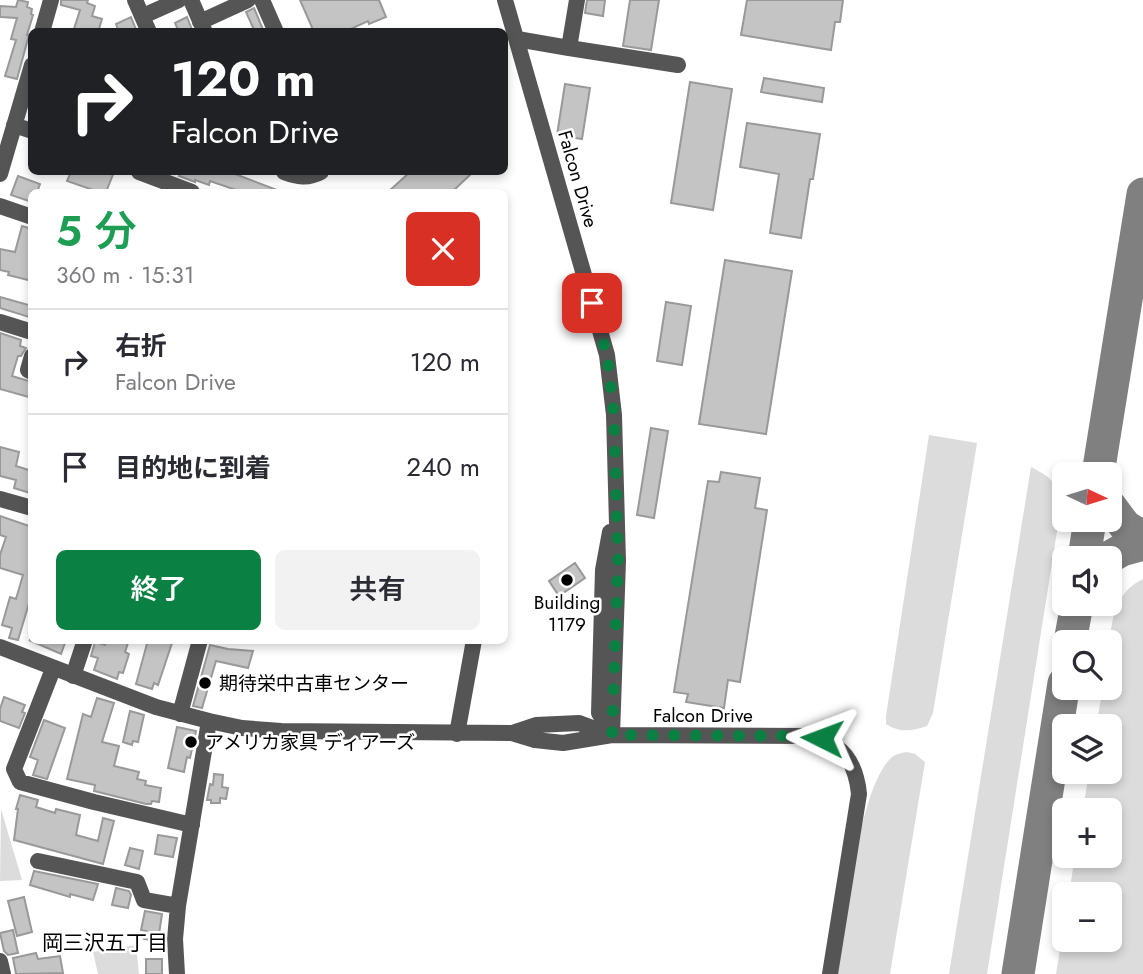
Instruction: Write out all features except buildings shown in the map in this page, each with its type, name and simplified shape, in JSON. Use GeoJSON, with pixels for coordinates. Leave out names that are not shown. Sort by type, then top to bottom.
{"type":"FeatureCollection","features":[{"type":"Feature","properties":{"kind":"street"},"geometry":{"type":"LineString","coordinates":[[135,0],[148,28]]}},
{"type":"Feature","properties":{"kind":"street"},"geometry":{"type":"LineString","coordinates":[[143,16],[179,0]]}},
{"type":"Feature","properties":{"kind":"street"},"geometry":{"type":"LineString","coordinates":[[191,0],[203,27],[248,0]]}},
{"type":"Feature","properties":{"kind":"street"},"geometry":{"type":"LineString","coordinates":[[262,0],[274,28]]}},
{"type":"Feature","properties":{"kind":"street","name":"Falcon Drive"},"geometry":{"type":"LineString","coordinates":[[505,0],[607,355],[614,415],[618,561],[612,735],[810,736],[834,744],[846,755],[858,779],[859,794],[830,974]]}},
{"type":"Feature","properties":{"kind":"street"},"geometry":{"type":"LineString","coordinates":[[569,48],[577,0]]}},
{"type":"Feature","properties":{"kind":"street"},"geometry":{"type":"LineString","coordinates":[[43,28],[47,1]]}},
{"type":"Feature","properties":{"kind":"street"},"geometry":{"type":"LineString","coordinates":[[517,38],[678,65]]}},
{"type":"Feature","properties":{"kind":"street"},"geometry":{"type":"LineString","coordinates":[[0,174],[9,126],[28,76]]}},
{"type":"Feature","properties":{"kind":"street"},"geometry":{"type":"LineString","coordinates":[[9,126],[28,130]]}},
{"type":"Feature","properties":{"kind":"street"},"geometry":{"type":"LineString","coordinates":[[147,175],[184,189]]}},
{"type":"Feature","properties":{"kind":"street"},"geometry":{"type":"LineString","coordinates":[[293,175],[315,175]]}},
{"type":"Feature","properties":{"kind":"street"},"geometry":{"type":"LineString","coordinates":[[0,206],[28,216]]}},
{"type":"Feature","properties":{"kind":"street"},"geometry":{"type":"LineString","coordinates":[[0,322],[28,331]]}},
{"type":"Feature","properties":{"kind":"street","name":"Falcon Drive"},"geometry":{"type":"LineString","coordinates":[[599,701],[603,570],[616,495]]}},
{"type":"Feature","properties":{"kind":"street"},"geometry":{"type":"LineString","coordinates":[[0,499],[28,507]]}},
{"type":"Feature","properties":{"kind":"street"},"geometry":{"type":"LineString","coordinates":[[73,676],[84,644]]}},
{"type":"Feature","properties":{"kind":"street"},"geometry":{"type":"LineString","coordinates":[[180,714],[199,644]]}},
{"type":"Feature","properties":{"kind":"street"},"geometry":{"type":"LineString","coordinates":[[457,734],[473,644]]}},
{"type":"Feature","properties":{"kind":"street"},"geometry":{"type":"LineString","coordinates":[[0,648],[156,707],[242,728],[457,734],[512,733],[536,725],[579,723],[612,735]]}},
{"type":"Feature","properties":{"kind":"street"},"geometry":{"type":"LineString","coordinates":[[53,668],[14,769],[20,782],[192,825]]}},
{"type":"Feature","properties":{"kind":"street"},"geometry":{"type":"LineString","coordinates":[[579,723],[599,701]]}},
{"type":"Feature","properties":{"kind":"street"},"geometry":{"type":"LineString","coordinates":[[599,701],[599,713],[612,735]]}},
{"type":"Feature","properties":{"kind":"street"},"geometry":{"type":"LineString","coordinates":[[177,974],[174,939],[178,906],[209,721]]}},
{"type":"Feature","properties":{"kind":"street"},"geometry":{"type":"LineString","coordinates":[[512,733],[535,740],[563,743],[612,735]]}},
{"type":"Feature","properties":{"kind":"street"},"geometry":{"type":"LineString","coordinates":[[38,861],[137,882],[144,900],[178,906]]}},
{"type":"Feature","properties":{"kind":"street"},"geometry":{"type":"LineString","coordinates":[[0,961],[3,974]]}},
{"type":"Feature","properties":{"kind":"shaded area"},"geometry":{"type":"Polygon","coordinates":[[[929,435],[977,443],[933,713],[927,726],[901,730],[886,724],[886,716],[929,435]]]}},
{"type":"Feature","properties":{"kind":"shaded area"},"geometry":{"type":"Polygon","coordinates":[[[1031,467],[1052,482],[1052,532],[1057,532],[1055,546],[1052,546],[1052,563],[987,974],[949,974],[1031,467]]]}},
{"type":"Feature","properties":{"kind":"shaded area"},"geometry":{"type":"Polygon","coordinates":[[[1143,579],[1143,974],[1056,974],[1060,952],[1122,952],[1122,882],[1071,882],[1073,868],[1122,868],[1122,798],[1085,798],[1087,784],[1122,784],[1122,714],[1098,714],[1101,700],[1122,700],[1122,630],[1112,630],[1114,616],[1122,616],[1122,598],[1130,587],[1143,579]]]}},
{"type":"Feature","properties":{"kind":"shaded area"},"geometry":{"type":"Polygon","coordinates":[[[907,752],[915,754],[925,762],[890,974],[838,974],[849,892],[870,797],[880,773],[892,757],[907,752]]]}},
{"type":"Feature","properties":{"kind":"shaded area"},"geometry":{"type":"Polygon","coordinates":[[[1,809],[22,880],[0,881],[1,809]]]}},
{"type":"Feature","properties":{"kind":"shaded area"},"geometry":{"type":"Polygon","coordinates":[[[136,945],[139,974],[98,974],[93,952],[136,945]]]}},
{"type":"Feature","properties":{"kind":"taxiway"},"geometry":{"type":"LineString","coordinates":[[1100,462],[1143,194]]}},
{"type":"Feature","properties":{"kind":"taxiway"},"geometry":{"type":"LineString","coordinates":[[1122,522],[1143,537]]}},
{"type":"Feature","properties":{"kind":"taxiway"},"geometry":{"type":"LineString","coordinates":[[1086,546],[1088,532]]}},
{"type":"Feature","properties":{"kind":"taxiway"},"geometry":{"type":"LineString","coordinates":[[1122,550],[1143,544]]}},
{"type":"Feature","properties":{"kind":"taxiway"},"geometry":{"type":"LineString","coordinates":[[1072,630],[1075,616]]}},
{"type":"Feature","properties":{"kind":"taxiway"},"geometry":{"type":"LineString","coordinates":[[1018,974],[1061,700]]}},
{"type":"Feature","properties":{"kind":"place","name":"Building 1179"},"geometry":{"type":"Point","coordinates":[567,580]}},
{"type":"Feature","properties":{"kind":"place","name":"期待栄中古車センター"},"geometry":{"type":"Point","coordinates":[205,683]}},
{"type":"Feature","properties":{"kind":"place","name":"アメリカ家具 ディアーズ"},"geometry":{"type":"Point","coordinates":[191,742]}},
{"type":"Feature","properties":{"kind":"district","name":"岡三沢五丁目"},"geometry":{"type":"Point","coordinates":[105,943]}},
{"type":"Feature","properties":{"kind":"route"},"geometry":{"type":"LineString","coordinates":[[592,303],[607,355],[614,415],[618,561],[612,735],[822,738]]}}]}
